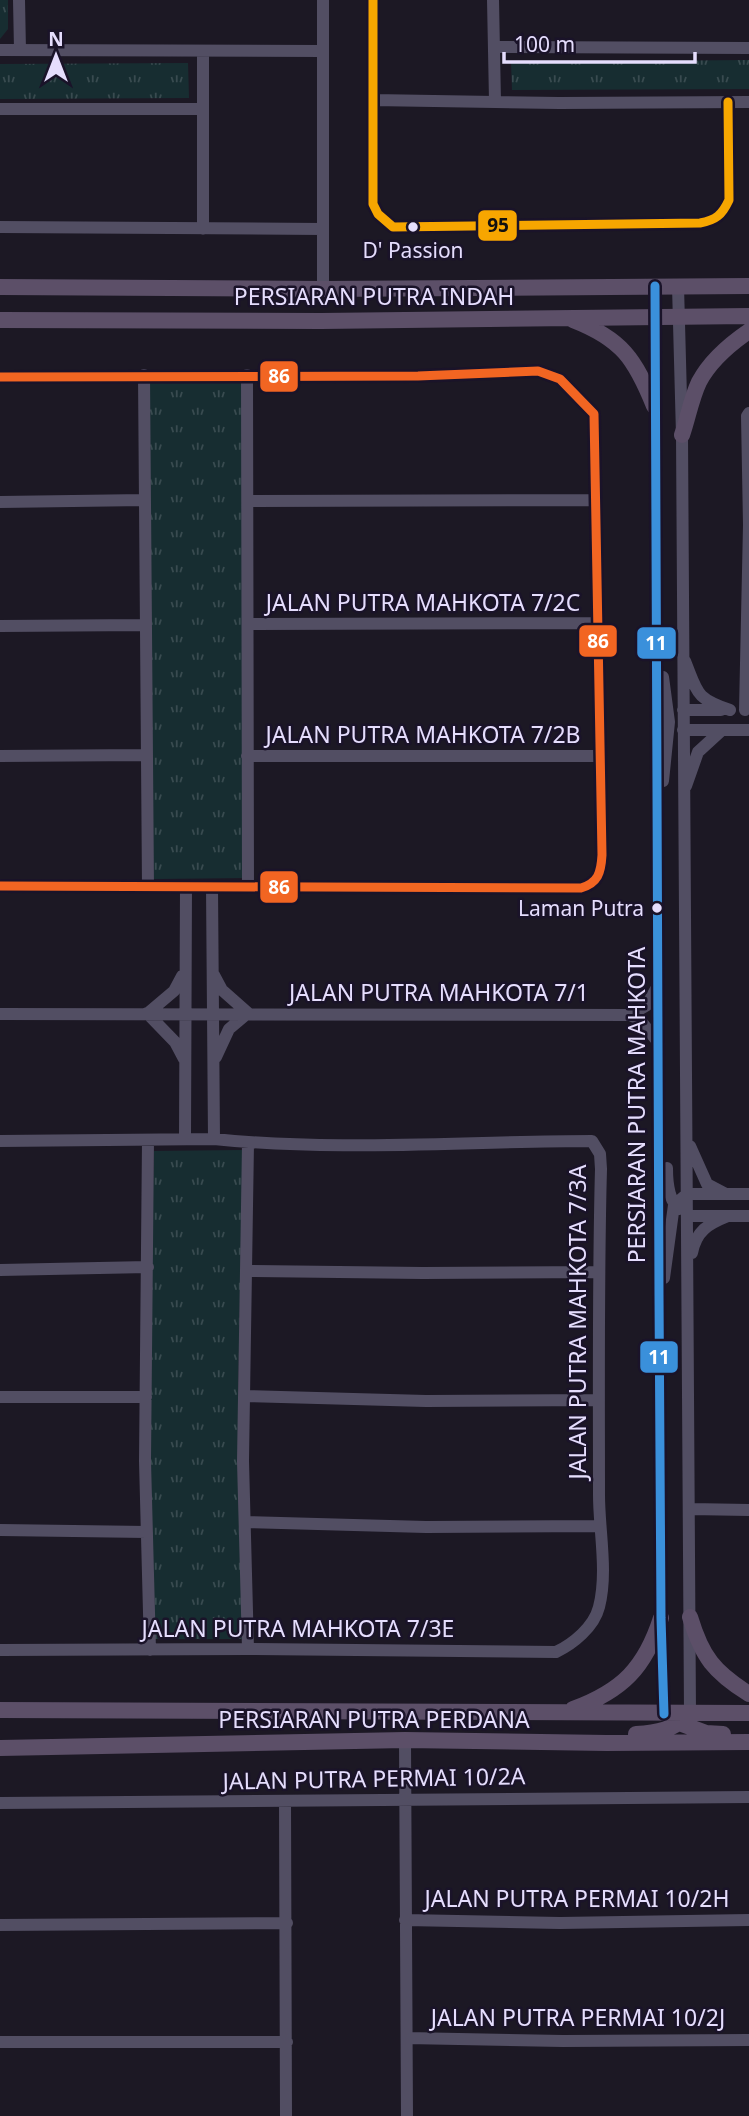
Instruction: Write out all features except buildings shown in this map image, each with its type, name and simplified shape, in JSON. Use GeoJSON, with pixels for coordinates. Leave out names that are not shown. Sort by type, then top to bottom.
{"type":"FeatureCollection","features":[{"type":"Feature","properties":{"kind":"main road","name":"PERSIARAN PUTRA INDAH"},"geometry":{"type":"LineString","coordinates":[[0,287],[323,289],[749,286]]}},
{"type":"Feature","properties":{"kind":"main road","name":"PERSIARAN PUTRA INDAH"},"geometry":{"type":"LineString","coordinates":[[0,320],[321,321],[749,316]]}},
{"type":"Feature","properties":{"kind":"main road"},"geometry":{"type":"LineString","coordinates":[[567,318],[591,327],[613,341],[635,363],[654,406]]}},
{"type":"Feature","properties":{"kind":"main road"},"geometry":{"type":"LineString","coordinates":[[682,435],[699,381],[734,341],[749,331]]}},
{"type":"Feature","properties":{"kind":"main road"},"geometry":{"type":"LineString","coordinates":[[690,1617],[704,1656],[717,1671],[749,1694]]}},
{"type":"Feature","properties":{"kind":"main road"},"geometry":{"type":"LineString","coordinates":[[564,1713],[600,1699],[628,1679],[655,1638],[661,1618]]}},
{"type":"Feature","properties":{"kind":"main road","name":"PERSIARAN PUTRA PERDANA"},"geometry":{"type":"LineString","coordinates":[[0,1710],[664,1714],[685,1719],[749,1713]]}},
{"type":"Feature","properties":{"kind":"main road"},"geometry":{"type":"LineString","coordinates":[[607,1743],[626,1735],[653,1733],[685,1719],[706,1733],[733,1734],[749,1740]]}},
{"type":"Feature","properties":{"kind":"main road","name":"PERSIARAN PUTRA PERDANA"},"geometry":{"type":"LineString","coordinates":[[0,1748],[405,1740],[607,1743],[749,1740]]}},
{"type":"Feature","properties":{"kind":"street"},"geometry":{"type":"LineString","coordinates":[[19,0],[20,50]]}},
{"type":"Feature","properties":{"kind":"street"},"geometry":{"type":"LineString","coordinates":[[323,0],[323,289]]}},
{"type":"Feature","properties":{"kind":"street"},"geometry":{"type":"LineString","coordinates":[[373,0],[373,204],[378,214],[393,227],[407,229],[687,223],[713,220],[723,213],[729,200],[728,102]]}},
{"type":"Feature","properties":{"kind":"street"},"geometry":{"type":"LineString","coordinates":[[493,0],[495,101]]}},
{"type":"Feature","properties":{"kind":"street"},"geometry":{"type":"LineString","coordinates":[[494,47],[749,48]]}},
{"type":"Feature","properties":{"kind":"street"},"geometry":{"type":"LineString","coordinates":[[0,50],[323,51]]}},
{"type":"Feature","properties":{"kind":"street"},"geometry":{"type":"LineString","coordinates":[[203,51],[203,229]]}},
{"type":"Feature","properties":{"kind":"street"},"geometry":{"type":"LineString","coordinates":[[373,100],[749,102]]}},
{"type":"Feature","properties":{"kind":"street"},"geometry":{"type":"LineString","coordinates":[[0,109],[203,109]]}},
{"type":"Feature","properties":{"kind":"street"},"geometry":{"type":"LineString","coordinates":[[0,227],[323,229]]}},
{"type":"Feature","properties":{"kind":"street","name":"PERSIARAN PUTRA MAHKOTA"},"geometry":{"type":"LineString","coordinates":[[655,286],[661,1618],[664,1714]]}},
{"type":"Feature","properties":{"kind":"street"},"geometry":{"type":"LineString","coordinates":[[678,286],[682,435],[690,1509],[690,1617],[685,1719]]}},
{"type":"Feature","properties":{"kind":"street"},"geometry":{"type":"LineString","coordinates":[[0,377],[418,376],[538,371],[560,379],[594,414],[598,756],[602,855],[600,875],[595,881],[581,888],[0,886]]}},
{"type":"Feature","properties":{"kind":"street"},"geometry":{"type":"LineString","coordinates":[[144,375],[148,887]]}},
{"type":"Feature","properties":{"kind":"street"},"geometry":{"type":"LineString","coordinates":[[247,375],[248,887]]}},
{"type":"Feature","properties":{"kind":"street"},"geometry":{"type":"LineString","coordinates":[[669,722],[683,710],[747,710],[749,413]]}},
{"type":"Feature","properties":{"kind":"street"},"geometry":{"type":"LineString","coordinates":[[0,502],[145,500]]}},
{"type":"Feature","properties":{"kind":"street"},"geometry":{"type":"LineString","coordinates":[[248,501],[595,500]]}},
{"type":"Feature","properties":{"kind":"street","name":"JALAN PUTRA MAHKOTA 7/2C"},"geometry":{"type":"LineString","coordinates":[[248,624],[598,623]]}},
{"type":"Feature","properties":{"kind":"street"},"geometry":{"type":"LineString","coordinates":[[0,626],[146,625]]}},
{"type":"Feature","properties":{"kind":"street"},"geometry":{"type":"LineString","coordinates":[[655,644],[663,666],[669,722],[662,786],[656,792]]}},
{"type":"Feature","properties":{"kind":"street"},"geometry":{"type":"LineString","coordinates":[[682,655],[695,690],[703,698],[730,710]]}},
{"type":"Feature","properties":{"kind":"street"},"geometry":{"type":"LineString","coordinates":[[669,722],[683,730],[749,730]]}},
{"type":"Feature","properties":{"kind":"street"},"geometry":{"type":"LineString","coordinates":[[684,790],[692,774],[698,751],[722,730]]}},
{"type":"Feature","properties":{"kind":"street"},"geometry":{"type":"LineString","coordinates":[[0,756],[146,755]]}},
{"type":"Feature","properties":{"kind":"street","name":"JALAN PUTRA MAHKOTA 7/2B"},"geometry":{"type":"LineString","coordinates":[[247,756],[598,756]]}},
{"type":"Feature","properties":{"kind":"street"},"geometry":{"type":"LineString","coordinates":[[185,1139],[186,887]]}},
{"type":"Feature","properties":{"kind":"street"},"geometry":{"type":"LineString","coordinates":[[206,887],[213,1013],[214,1139]]}},
{"type":"Feature","properties":{"kind":"street"},"geometry":{"type":"LineString","coordinates":[[211,968],[218,986],[247,1013],[229,1029],[213,1063]]}},
{"type":"Feature","properties":{"kind":"street"},"geometry":{"type":"LineString","coordinates":[[184,971],[174,991],[147,1013],[175,1042],[185,1068]]}},
{"type":"Feature","properties":{"kind":"street"},"geometry":{"type":"LineString","coordinates":[[630,1015],[647,1005],[658,984]]}},
{"type":"Feature","properties":{"kind":"street","name":"JALAN PUTRA MAHKOTA 7/1"},"geometry":{"type":"LineString","coordinates":[[0,1014],[630,1015]]}},
{"type":"Feature","properties":{"kind":"street"},"geometry":{"type":"LineString","coordinates":[[630,1015],[639,1019],[658,1041]]}},
{"type":"Feature","properties":{"kind":"street"},"geometry":{"type":"LineString","coordinates":[[658,1122],[666,1150],[667,1183],[674,1205],[667,1266],[659,1295]]}},
{"type":"Feature","properties":{"kind":"street"},"geometry":{"type":"LineString","coordinates":[[687,1136],[707,1184],[726,1194]]}},
{"type":"Feature","properties":{"kind":"street","name":"JALAN PUTRA MAHKOTA 7/3A"},"geometry":{"type":"LineString","coordinates":[[0,1141],[214,1139],[248,1143],[424,1144],[592,1141],[600,1154],[599,1526],[602,1590],[597,1614],[586,1628]]}},
{"type":"Feature","properties":{"kind":"street"},"geometry":{"type":"LineString","coordinates":[[148,1140],[146,1397],[150,1650]]}},
{"type":"Feature","properties":{"kind":"street"},"geometry":{"type":"LineString","coordinates":[[248,1143],[243,1461],[248,1649]]}},
{"type":"Feature","properties":{"kind":"street"},"geometry":{"type":"LineString","coordinates":[[674,1205],[687,1194],[749,1194]]}},
{"type":"Feature","properties":{"kind":"street"},"geometry":{"type":"LineString","coordinates":[[674,1205],[687,1216],[749,1216]]}},
{"type":"Feature","properties":{"kind":"street"},"geometry":{"type":"LineString","coordinates":[[688,1279],[697,1236],[708,1224],[728,1216]]}},
{"type":"Feature","properties":{"kind":"street"},"geometry":{"type":"LineString","coordinates":[[0,1270],[148,1267]]}},
{"type":"Feature","properties":{"kind":"street"},"geometry":{"type":"LineString","coordinates":[[246,1271],[598,1272]]}},
{"type":"Feature","properties":{"kind":"street"},"geometry":{"type":"LineString","coordinates":[[245,1396],[426,1401],[599,1400]]}},
{"type":"Feature","properties":{"kind":"street"},"geometry":{"type":"LineString","coordinates":[[0,1397],[146,1397]]}},
{"type":"Feature","properties":{"kind":"street"},"geometry":{"type":"LineString","coordinates":[[690,1509],[749,1510]]}},
{"type":"Feature","properties":{"kind":"street"},"geometry":{"type":"LineString","coordinates":[[245,1522],[426,1527],[599,1526]]}},
{"type":"Feature","properties":{"kind":"street"},"geometry":{"type":"LineString","coordinates":[[0,1530],[147,1532]]}},
{"type":"Feature","properties":{"kind":"street","name":"JALAN PUTRA MAHKOTA 7/3E"},"geometry":{"type":"LineString","coordinates":[[0,1650],[556,1652],[567,1646],[586,1628]]}},
{"type":"Feature","properties":{"kind":"street"},"geometry":{"type":"LineString","coordinates":[[405,1740],[407,2116]]}},
{"type":"Feature","properties":{"kind":"street","name":"JALAN PUTRA PERMAI 10/2A"},"geometry":{"type":"LineString","coordinates":[[0,1803],[749,1797]]}},
{"type":"Feature","properties":{"kind":"street"},"geometry":{"type":"LineString","coordinates":[[285,1801],[286,2116]]}},
{"type":"Feature","properties":{"kind":"street","name":"JALAN PUTRA PERMAI 10/2H"},"geometry":{"type":"LineString","coordinates":[[405,1920],[560,1923],[749,1920]]}},
{"type":"Feature","properties":{"kind":"street"},"geometry":{"type":"LineString","coordinates":[[0,1925],[287,1923]]}},
{"type":"Feature","properties":{"kind":"street","name":"JALAN PUTRA PERMAI 10/2J"},"geometry":{"type":"LineString","coordinates":[[407,2038],[749,2040]]}},
{"type":"Feature","properties":{"kind":"street"},"geometry":{"type":"LineString","coordinates":[[0,2042],[287,2042]]}},
{"type":"Feature","properties":{"kind":"green space"},"geometry":{"type":"Polygon","coordinates":[[[0,0],[8,0],[8,29],[0,39],[0,0]]]}},
{"type":"Feature","properties":{"kind":"green space"},"geometry":{"type":"Polygon","coordinates":[[[749,60],[749,89],[512,90],[511,62],[749,60]]]}},
{"type":"Feature","properties":{"kind":"green space"},"geometry":{"type":"Polygon","coordinates":[[[188,63],[189,98],[0,99],[0,64],[188,63]]]}},
{"type":"Feature","properties":{"kind":"green space"},"geometry":{"type":"Polygon","coordinates":[[[147,380],[243,380],[245,878],[153,879],[147,380]]]}},
{"type":"Feature","properties":{"kind":"green space"},"geometry":{"type":"Polygon","coordinates":[[[243,1150],[238,1396],[244,1639],[152,1639],[147,1398],[154,1151],[243,1150]]]}},
{"type":"Feature","properties":{"kind":"transit line","name":"95"},"geometry":{"type":"LineString","coordinates":[[373,0],[373,204],[378,214],[393,227],[700,223],[710,220],[721,213],[729,200],[728,102]]}},
{"type":"Feature","properties":{"kind":"transit line","name":"11"},"geometry":{"type":"LineString","coordinates":[[655,286],[661,1618],[664,1714]]}},
{"type":"Feature","properties":{"kind":"transit line","name":"86"},"geometry":{"type":"LineString","coordinates":[[0,377],[418,376],[538,371],[560,379],[594,414],[602,855],[598,876],[581,888],[0,886]]}},
{"type":"Feature","properties":{"kind":"place","name":"D' Passion"},"geometry":{"type":"Point","coordinates":[413,227]}},
{"type":"Feature","properties":{"kind":"place","name":"Laman Putra"},"geometry":{"type":"Point","coordinates":[657,908]}}]}
